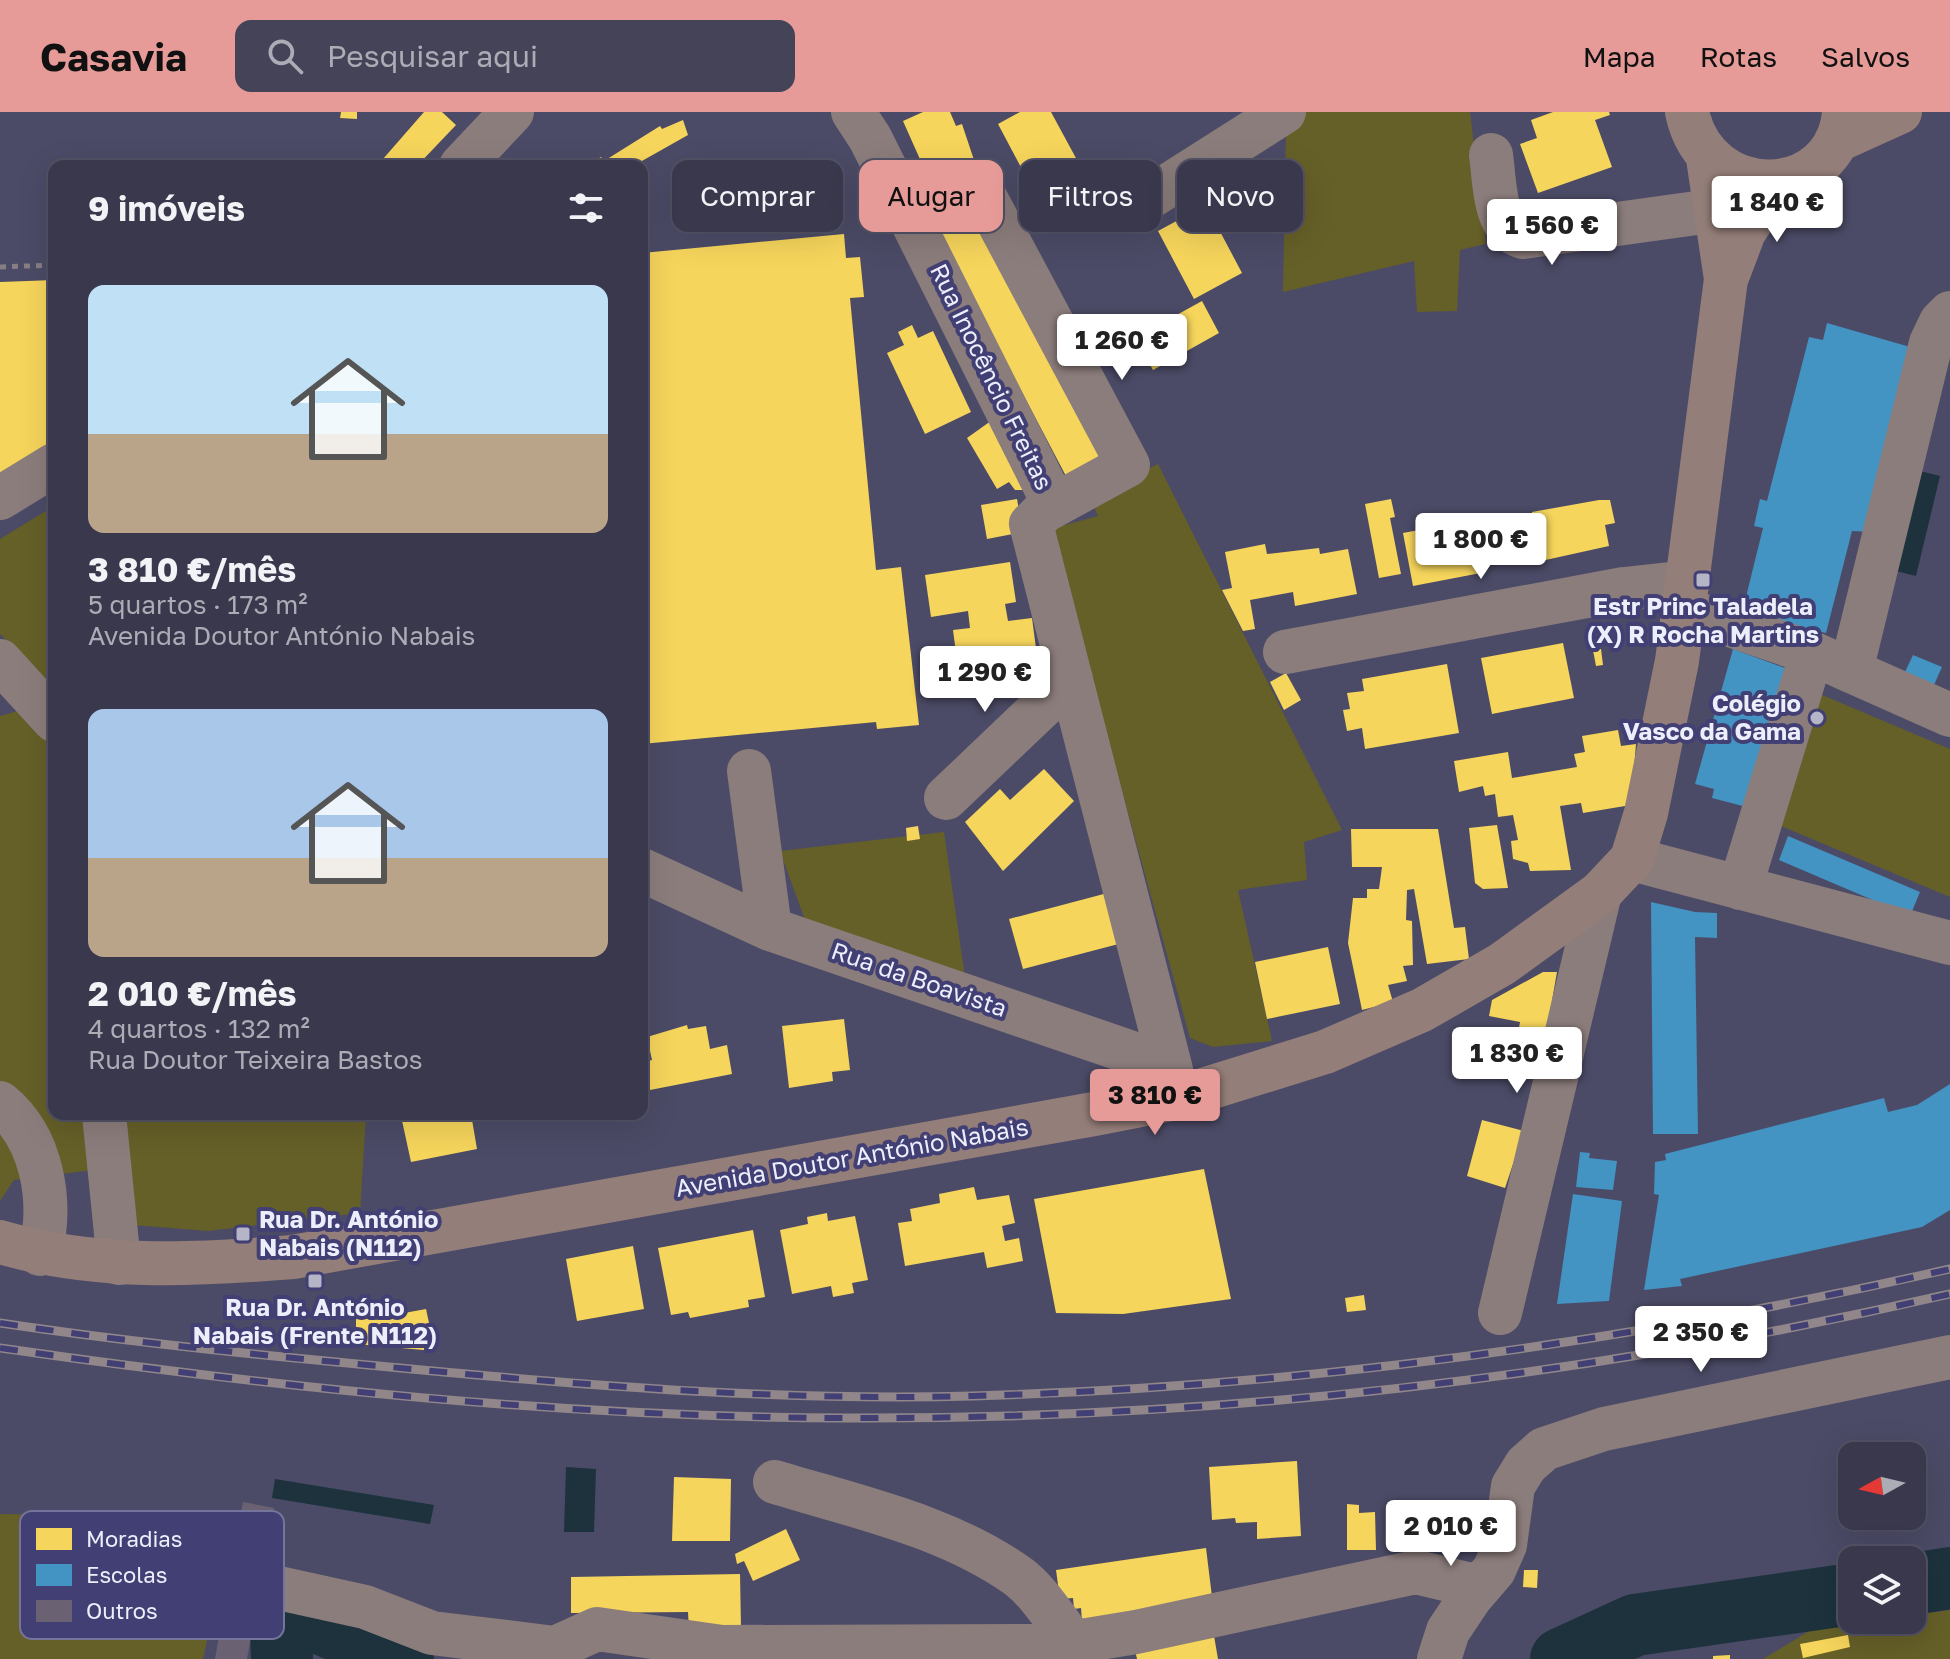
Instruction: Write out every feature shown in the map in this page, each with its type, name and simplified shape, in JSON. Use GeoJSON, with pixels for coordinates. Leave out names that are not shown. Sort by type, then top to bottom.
{"type":"FeatureCollection","features":[{"type":"Feature","properties":{"kind":"main road","name":"Avenida Doutor António Nabais"},"geometry":{"type":"LineString","coordinates":[[1687,112],[1693,134],[1708,158],[1726,279]]}},
{"type":"Feature","properties":{"kind":"main road"},"geometry":{"type":"LineString","coordinates":[[1708,158],[1737,177],[1777,182],[1801,174],[1821,160],[1840,126],[1900,112]]}},
{"type":"Feature","properties":{"kind":"main road","name":"Avenida Doutor António Nabais"},"geometry":{"type":"LineString","coordinates":[[20,1248],[119,1263],[233,1262],[331,1251],[1325,1052],[1422,1010],[1502,964],[1600,893],[1632,859],[1649,797],[1677,661],[1726,279],[1744,232],[1777,182]]}},
{"type":"Feature","properties":{"kind":"street"},"geometry":{"type":"LineString","coordinates":[[467,160],[512,112]]}},
{"type":"Feature","properties":{"kind":"street","name":"Rua Inocêncio Freitas"},"geometry":{"type":"LineString","coordinates":[[853,112],[905,206],[1053,502],[1031,524],[1174,1082]]}},
{"type":"Feature","properties":{"kind":"street"},"geometry":{"type":"LineString","coordinates":[[1161,190],[1284,112]]}},
{"type":"Feature","properties":{"kind":"street"},"geometry":{"type":"LineString","coordinates":[[1491,155],[1502,221],[1510,233],[1523,237],[1718,210]]}},
{"type":"Feature","properties":{"kind":"street"},"geometry":{"type":"LineString","coordinates":[[1003,231],[1128,465],[1044,511]]}},
{"type":"Feature","properties":{"kind":"street"},"geometry":{"type":"LineString","coordinates":[[1851,671],[1931,343],[1941,322],[1950,313]]}},
{"type":"Feature","properties":{"kind":"street"},"geometry":{"type":"LineString","coordinates":[[0,498],[48,469]]}},
{"type":"Feature","properties":{"kind":"street"},"geometry":{"type":"LineString","coordinates":[[1285,652],[1624,589],[1686,596],[1950,715]]}},
{"type":"Feature","properties":{"kind":"street"},"geometry":{"type":"LineString","coordinates":[[1740,888],[1812,653]]}},
{"type":"Feature","properties":{"kind":"street"},"geometry":{"type":"LineString","coordinates":[[0,661],[48,713]]}},
{"type":"Feature","properties":{"kind":"street"},"geometry":{"type":"LineString","coordinates":[[946,798],[1071,679]]}},
{"type":"Feature","properties":{"kind":"street"},"geometry":{"type":"LineString","coordinates":[[749,771],[770,929]]}},
{"type":"Feature","properties":{"kind":"street"},"geometry":{"type":"LineString","coordinates":[[1632,859],[1950,943]]}},
{"type":"Feature","properties":{"kind":"street","name":"Rua da Boavista"},"geometry":{"type":"LineString","coordinates":[[648,873],[770,929],[1174,1082]]}},
{"type":"Feature","properties":{"kind":"street"},"geometry":{"type":"LineString","coordinates":[[1500,1313],[1600,893]]}},
{"type":"Feature","properties":{"kind":"street"},"geometry":{"type":"LineString","coordinates":[[0,1103],[26,1132],[39,1166],[46,1212],[20,1248]]}},
{"type":"Feature","properties":{"kind":"street"},"geometry":{"type":"LineString","coordinates":[[105,1120],[119,1263]]}},
{"type":"Feature","properties":{"kind":"street"},"geometry":{"type":"LineString","coordinates":[[1439,1659],[1448,1631],[1494,1570],[1505,1545],[1513,1486],[1526,1465],[1544,1449],[1565,1440],[1950,1357]]}},
{"type":"Feature","properties":{"kind":"street"},"geometry":{"type":"LineString","coordinates":[[775,1482],[928,1529],[997,1564],[1022,1579],[1074,1643]]}},
{"type":"Feature","properties":{"kind":"street"},"geometry":{"type":"LineString","coordinates":[[284,1589],[365,1607],[432,1633],[555,1648],[597,1629],[722,1647],[1051,1646],[1416,1572],[1479,1587]]}},
{"type":"Feature","properties":{"kind":"path"},"geometry":{"type":"LineString","coordinates":[[0,267],[48,265]]}},
{"type":"Feature","properties":{"kind":"shaded area"},"geometry":{"type":"Polygon","coordinates":[[[1306,112],[1470,112],[1486,244],[1460,250],[1457,311],[1417,312],[1414,261],[1283,292],[1284,232],[1303,232],[1303,160],[1285,160],[1286,131],[1306,112]]]}},
{"type":"Feature","properties":{"kind":"shaded area"},"geometry":{"type":"Polygon","coordinates":[[[1158,464],[1342,830],[1304,842],[1307,880],[1238,890],[1272,1041],[1213,1047],[1190,1038],[1050,529],[1098,516],[1090,497],[1158,464]]]}},
{"type":"Feature","properties":{"kind":"shaded area"},"geometry":{"type":"Polygon","coordinates":[[[48,510],[48,680],[0,634],[0,539],[48,510]]]}},
{"type":"Feature","properties":{"kind":"shaded area"},"geometry":{"type":"Polygon","coordinates":[[[1815,692],[1950,749],[1950,897],[1774,823],[1815,692]]]}},
{"type":"Feature","properties":{"kind":"shaded area"},"geometry":{"type":"Polygon","coordinates":[[[48,702],[48,1120],[95,1120],[100,1169],[14,1180],[0,1201],[0,716],[48,702]]]}},
{"type":"Feature","properties":{"kind":"shaded area"},"geometry":{"type":"Polygon","coordinates":[[[944,832],[966,984],[805,920],[780,851],[944,832]]]}},
{"type":"Feature","properties":{"kind":"shaded area"},"geometry":{"type":"Polygon","coordinates":[[[112,1120],[366,1120],[360,1213],[208,1231],[120,1224],[112,1120]]]}},
{"type":"Feature","properties":{"kind":"shaded area"},"geometry":{"type":"Polygon","coordinates":[[[0,1514],[20,1514],[20,1639],[207,1639],[203,1659],[0,1659],[0,1514]]]}},
{"type":"Feature","properties":{"kind":"shaded area"},"geometry":{"type":"Polygon","coordinates":[[[1950,1610],[1950,1659],[1763,1659],[1814,1628],[1838,1625],[1838,1634],[1926,1634],[1926,1613],[1950,1610]]]}},
{"type":"Feature","properties":{"kind":"water"},"geometry":{"type":"Polygon","coordinates":[[[1920,471],[1940,476],[1916,576],[1896,571],[1920,471]]]}},
{"type":"Feature","properties":{"kind":"water"},"geometry":{"type":"Polygon","coordinates":[[[566,1467],[596,1469],[594,1532],[564,1532],[566,1467]]]}},
{"type":"Feature","properties":{"kind":"water"},"geometry":{"type":"Polygon","coordinates":[[[275,1479],[434,1505],[430,1524],[272,1498],[275,1479]]]}},
{"type":"Feature","properties":{"kind":"building: Moradias"},"geometry":{"type":"Polygon","coordinates":[[[341,112],[357,112],[357,119],[340,118],[341,112]]]}},
{"type":"Feature","properties":{"kind":"building: Moradias"},"geometry":{"type":"Polygon","coordinates":[[[424,112],[442,112],[456,125],[423,160],[383,159],[424,112]]]}},
{"type":"Feature","properties":{"kind":"building: Moradias"},"geometry":{"type":"Polygon","coordinates":[[[923,112],[950,112],[956,126],[962,124],[974,160],[920,160],[903,121],[923,112]]]}},
{"type":"Feature","properties":{"kind":"building: Moradias"},"geometry":{"type":"Polygon","coordinates":[[[1020,112],[1051,112],[1077,160],[1019,160],[1019,164],[998,124],[1020,112]]]}},
{"type":"Feature","properties":{"kind":"building: Moradias"},"geometry":{"type":"Polygon","coordinates":[[[1553,112],[1609,112],[1610,115],[1595,120],[1612,167],[1538,193],[1520,144],[1537,138],[1531,120],[1553,112]]]}},
{"type":"Feature","properties":{"kind":"building: Moradias"},"geometry":{"type":"Polygon","coordinates":[[[683,120],[688,135],[644,160],[606,160],[660,126],[662,129],[683,120]]]}},
{"type":"Feature","properties":{"kind":"building: Moradias"},"geometry":{"type":"Polygon","coordinates":[[[1177,221],[1177,232],[1220,232],[1242,273],[1194,299],[1159,232],[1177,221]]]}},
{"type":"Feature","properties":{"kind":"building: Moradias"},"geometry":{"type":"Polygon","coordinates":[[[938,232],[983,232],[1102,459],[1067,478],[938,232]]]}},
{"type":"Feature","properties":{"kind":"building: Moradias"},"geometry":{"type":"Polygon","coordinates":[[[844,234],[846,258],[860,257],[864,297],[850,298],[876,570],[901,567],[919,725],[877,729],[876,722],[648,743],[648,252],[844,234]]]}},
{"type":"Feature","properties":{"kind":"building: Moradias"},"geometry":{"type":"Polygon","coordinates":[[[48,280],[48,460],[0,490],[0,282],[48,280]]]}},
{"type":"Feature","properties":{"kind":"building: Moradias"},"geometry":{"type":"Polygon","coordinates":[[[1202,301],[1219,333],[1153,370],[1138,343],[1147,338],[1144,333],[1202,301]]]}},
{"type":"Feature","properties":{"kind":"building: Moradias"},"geometry":{"type":"Polygon","coordinates":[[[912,325],[918,338],[933,331],[971,412],[925,434],[887,353],[904,345],[898,332],[912,325]]]}},
{"type":"Feature","properties":{"kind":"building: Moradias"},"geometry":{"type":"Polygon","coordinates":[[[995,418],[1028,490],[1015,490],[1009,482],[997,489],[967,438],[995,418]]]}},
{"type":"Feature","properties":{"kind":"building: Moradias"},"geometry":{"type":"Polygon","coordinates":[[[1017,499],[1023,532],[987,539],[981,505],[1017,499]]]}},
{"type":"Feature","properties":{"kind":"building: Moradias"},"geometry":{"type":"Polygon","coordinates":[[[1391,499],[1395,517],[1390,518],[1401,574],[1379,578],[1365,504],[1391,499]]]}},
{"type":"Feature","properties":{"kind":"building: Moradias"},"geometry":{"type":"Polygon","coordinates":[[[1610,500],[1615,523],[1605,525],[1609,546],[1541,561],[1532,512],[1610,500]]]}},
{"type":"Feature","properties":{"kind":"building: Moradias"},"geometry":{"type":"Polygon","coordinates":[[[1477,519],[1486,572],[1413,586],[1403,533],[1477,519]]]}},
{"type":"Feature","properties":{"kind":"building: Moradias"},"geometry":{"type":"Polygon","coordinates":[[[1265,544],[1267,554],[1319,548],[1320,554],[1348,549],[1357,594],[1295,606],[1293,592],[1250,600],[1255,629],[1243,631],[1222,590],[1232,588],[1225,552],[1265,544]]]}},
{"type":"Feature","properties":{"kind":"building: Moradias"},"geometry":{"type":"Polygon","coordinates":[[[1010,562],[1016,602],[1005,604],[1008,621],[1032,618],[1037,656],[958,668],[953,630],[970,628],[968,611],[931,617],[925,575],[1010,562]]]}},
{"type":"Feature","properties":{"kind":"building: Moradias"},"geometry":{"type":"Polygon","coordinates":[[[1563,643],[1574,698],[1492,714],[1481,658],[1563,643]]]}},
{"type":"Feature","properties":{"kind":"building: Moradias"},"geometry":{"type":"Polygon","coordinates":[[[1601,649],[1603,665],[1596,666],[1593,650],[1601,649]]]}},
{"type":"Feature","properties":{"kind":"building: Moradias"},"geometry":{"type":"Polygon","coordinates":[[[1447,664],[1459,733],[1365,749],[1362,728],[1347,731],[1343,710],[1350,709],[1347,693],[1364,691],[1362,679],[1447,664]]]}},
{"type":"Feature","properties":{"kind":"building: Moradias"},"geometry":{"type":"Polygon","coordinates":[[[1286,673],[1301,700],[1284,710],[1270,682],[1286,673]]]}},
{"type":"Feature","properties":{"kind":"building: Moradias"},"geometry":{"type":"Polygon","coordinates":[[[1618,730],[1621,746],[1636,744],[1631,805],[1583,813],[1581,803],[1560,806],[1571,870],[1530,871],[1528,863],[1513,859],[1511,841],[1518,840],[1513,815],[1498,817],[1495,794],[1485,796],[1483,786],[1459,792],[1454,761],[1508,752],[1512,778],[1577,767],[1574,754],[1585,752],[1582,736],[1618,730]]]}},
{"type":"Feature","properties":{"kind":"building: Moradias"},"geometry":{"type":"Polygon","coordinates":[[[1044,769],[1074,801],[1003,871],[965,822],[1000,789],[1010,800],[1044,769]]]}},
{"type":"Feature","properties":{"kind":"building: Moradias"},"geometry":{"type":"Polygon","coordinates":[[[1497,825],[1508,888],[1483,889],[1475,883],[1469,828],[1497,825]]]}},
{"type":"Feature","properties":{"kind":"building: Moradias"},"geometry":{"type":"Polygon","coordinates":[[[918,826],[920,839],[907,841],[906,828],[918,826]]]}},
{"type":"Feature","properties":{"kind":"building: Moradias"},"geometry":{"type":"Polygon","coordinates":[[[1351,829],[1438,829],[1454,928],[1465,927],[1469,959],[1427,964],[1414,889],[1407,890],[1406,920],[1412,921],[1413,965],[1403,966],[1407,981],[1388,985],[1393,1002],[1362,1010],[1348,943],[1353,898],[1367,898],[1367,889],[1379,889],[1382,867],[1352,867],[1351,829]]]}},
{"type":"Feature","properties":{"kind":"building: Moradias"},"geometry":{"type":"Polygon","coordinates":[[[1115,891],[1130,941],[1023,969],[1009,919],[1115,891]]]}},
{"type":"Feature","properties":{"kind":"building: Moradias"},"geometry":{"type":"Polygon","coordinates":[[[1328,947],[1340,1004],[1267,1019],[1255,962],[1328,947]]]}},
{"type":"Feature","properties":{"kind":"building: Moradias"},"geometry":{"type":"Polygon","coordinates":[[[1543,972],[1557,972],[1538,1080],[1511,1075],[1520,1022],[1489,1016],[1492,1000],[1543,972]]]}},
{"type":"Feature","properties":{"kind":"building: Moradias"},"geometry":{"type":"Polygon","coordinates":[[[844,1019],[850,1070],[832,1072],[833,1081],[789,1088],[782,1026],[844,1019]]]}},
{"type":"Feature","properties":{"kind":"building: Moradias"},"geometry":{"type":"Polygon","coordinates":[[[687,1025],[688,1029],[706,1026],[710,1049],[727,1045],[732,1074],[650,1090],[648,1061],[652,1060],[648,1037],[687,1025]]]}},
{"type":"Feature","properties":{"kind":"building: Moradias"},"geometry":{"type":"Polygon","coordinates":[[[402,1120],[472,1120],[477,1149],[411,1162],[402,1120]]]}},
{"type":"Feature","properties":{"kind":"building: Moradias"},"geometry":{"type":"Polygon","coordinates":[[[1482,1120],[1524,1131],[1505,1188],[1467,1176],[1482,1120]]]}},
{"type":"Feature","properties":{"kind":"building: Moradias"},"geometry":{"type":"Polygon","coordinates":[[[1204,1169],[1231,1299],[1123,1314],[1056,1313],[1034,1199],[1204,1169]]]}},
{"type":"Feature","properties":{"kind":"building: Moradias"},"geometry":{"type":"Polygon","coordinates":[[[974,1187],[977,1200],[1009,1195],[1015,1223],[1002,1226],[1005,1241],[1019,1238],[1023,1261],[987,1268],[984,1252],[905,1266],[898,1223],[912,1221],[910,1209],[940,1203],[939,1194],[974,1187]]]}},
{"type":"Feature","properties":{"kind":"building: Moradias"},"geometry":{"type":"Polygon","coordinates":[[[827,1213],[828,1221],[855,1216],[868,1280],[852,1283],[854,1293],[833,1297],[831,1286],[792,1294],[780,1230],[808,1224],[807,1217],[827,1213]]]}},
{"type":"Feature","properties":{"kind":"building: Moradias"},"geometry":{"type":"Polygon","coordinates":[[[753,1230],[765,1297],[748,1300],[749,1307],[690,1318],[688,1312],[671,1315],[658,1248],[753,1230]]]}},
{"type":"Feature","properties":{"kind":"building: Moradias"},"geometry":{"type":"Polygon","coordinates":[[[633,1246],[644,1309],[577,1321],[566,1259],[633,1246]]]}},
{"type":"Feature","properties":{"kind":"building: Moradias"},"geometry":{"type":"Polygon","coordinates":[[[1364,1295],[1366,1310],[1347,1312],[1345,1298],[1364,1295]]]}},
{"type":"Feature","properties":{"kind":"building: Moradias"},"geometry":{"type":"Polygon","coordinates":[[[377,1306],[377,1318],[426,1309],[435,1351],[356,1344],[356,1307],[377,1306]]]}},
{"type":"Feature","properties":{"kind":"building: Moradias"},"geometry":{"type":"Polygon","coordinates":[[[1297,1461],[1301,1536],[1257,1539],[1257,1522],[1236,1523],[1235,1518],[1212,1520],[1209,1467],[1297,1461]]]}},
{"type":"Feature","properties":{"kind":"building: Moradias"},"geometry":{"type":"Polygon","coordinates":[[[674,1477],[731,1479],[730,1541],[672,1541],[674,1477]]]}},
{"type":"Feature","properties":{"kind":"building: Moradias"},"geometry":{"type":"Polygon","coordinates":[[[1347,1504],[1359,1505],[1359,1513],[1375,1512],[1376,1550],[1347,1550],[1347,1504]]]}},
{"type":"Feature","properties":{"kind":"building: Moradias"},"geometry":{"type":"Polygon","coordinates":[[[786,1529],[800,1560],[753,1581],[744,1561],[737,1564],[735,1554],[786,1529]]]}},
{"type":"Feature","properties":{"kind":"building: Moradias"},"geometry":{"type":"Polygon","coordinates":[[[1206,1548],[1213,1605],[1082,1621],[1081,1608],[1074,1609],[1073,1598],[1060,1599],[1056,1570],[1206,1548]]]}},
{"type":"Feature","properties":{"kind":"building: Moradias"},"geometry":{"type":"Polygon","coordinates":[[[1524,1570],[1538,1570],[1537,1588],[1523,1587],[1524,1570]]]}},
{"type":"Feature","properties":{"kind":"building: Moradias"},"geometry":{"type":"Polygon","coordinates":[[[740,1574],[741,1628],[689,1630],[688,1612],[571,1613],[571,1577],[740,1574]]]}},
{"type":"Feature","properties":{"kind":"building: Moradias"},"geometry":{"type":"Polygon","coordinates":[[[1213,1630],[1218,1659],[1137,1659],[1134,1645],[1213,1630]]]}},
{"type":"Feature","properties":{"kind":"building: Moradias"},"geometry":{"type":"Polygon","coordinates":[[[1848,1635],[1850,1647],[1803,1658],[1800,1644],[1848,1635]]]}},
{"type":"Feature","properties":{"kind":"building: Moradias"},"geometry":{"type":"Polygon","coordinates":[[[1730,1655],[1730,1659],[1713,1659],[1713,1656],[1730,1655]]]}},
{"type":"Feature","properties":{"kind":"building: Escolas"},"geometry":{"type":"Polygon","coordinates":[[[1827,323],[1917,349],[1871,532],[1852,531],[1826,633],[1742,613],[1763,528],[1754,526],[1760,499],[1767,501],[1809,337],[1823,340],[1827,323]]]}},
{"type":"Feature","properties":{"kind":"building: Escolas"},"geometry":{"type":"Polygon","coordinates":[[[1733,649],[1796,672],[1758,810],[1712,798],[1714,789],[1695,784],[1733,649]]]}},
{"type":"Feature","properties":{"kind":"building: Escolas"},"geometry":{"type":"Polygon","coordinates":[[[1913,655],[1942,667],[1933,687],[1904,674],[1913,655]]]}},
{"type":"Feature","properties":{"kind":"building: Escolas"},"geometry":{"type":"Polygon","coordinates":[[[1788,836],[1920,892],[1910,916],[1779,860],[1788,836]]]}},
{"type":"Feature","properties":{"kind":"building: Escolas"},"geometry":{"type":"Polygon","coordinates":[[[1651,902],[1695,912],[1717,913],[1717,938],[1695,937],[1698,1134],[1653,1134],[1651,902]]]}},
{"type":"Feature","properties":{"kind":"building: Escolas"},"geometry":{"type":"Polygon","coordinates":[[[1950,1084],[1950,1210],[1922,1227],[1680,1279],[1682,1286],[1644,1290],[1659,1195],[1654,1194],[1655,1162],[1666,1160],[1665,1154],[1884,1098],[1888,1112],[1917,1105],[1950,1084]]]}},
{"type":"Feature","properties":{"kind":"building: Escolas"},"geometry":{"type":"Polygon","coordinates":[[[1580,1152],[1590,1153],[1589,1158],[1617,1161],[1613,1190],[1576,1187],[1580,1152]]]}},
{"type":"Feature","properties":{"kind":"building: Escolas"},"geometry":{"type":"Polygon","coordinates":[[[1573,1194],[1622,1201],[1609,1301],[1557,1304],[1573,1194]]]}},
{"type":"Feature","properties":{"kind":"building: Outros"},"geometry":{"type":"Polygon","coordinates":[[[243,1502],[274,1508],[273,1511],[241,1511],[243,1502]]]}},
{"type":"Feature","properties":{"kind":"building: Outros"},"geometry":{"type":"Polygon","coordinates":[[[219,1639],[251,1639],[247,1659],[215,1659],[219,1639]]]}},
{"type":"Feature","properties":{"kind":"waterway"},"geometry":{"type":"LineString","coordinates":[[1926,1582],[1950,1578]]}},
{"type":"Feature","properties":{"kind":"waterway"},"geometry":{"type":"LineString","coordinates":[[1561,1659],[1635,1625],[1838,1596]]}},
{"type":"Feature","properties":{"kind":"waterway"},"geometry":{"type":"LineString","coordinates":[[284,1628],[290,1621],[306,1617],[403,1659]]}},
{"type":"Feature","properties":{"kind":"waterway"},"geometry":{"type":"LineString","coordinates":[[281,1639],[282,1659]]}},
{"type":"Feature","properties":{"kind":"railway"},"geometry":{"type":"LineString","coordinates":[[0,1323],[211,1350],[559,1382],[766,1394],[973,1396],[1219,1383],[1464,1356],[1708,1318],[1950,1269]]}},
{"type":"Feature","properties":{"kind":"railway"},"geometry":{"type":"LineString","coordinates":[[0,1348],[210,1376],[527,1406],[739,1416],[984,1417],[1263,1402],[1401,1388],[1677,1349],[1950,1294]]}},
{"type":"Feature","properties":{"kind":"place","name":"Estr Princ Taladela (X) R Rocha Martins"},"geometry":{"type":"Point","coordinates":[1703,580]}},
{"type":"Feature","properties":{"kind":"place","name":"Colégio Vasco da Gama"},"geometry":{"type":"Point","coordinates":[1817,718]}},
{"type":"Feature","properties":{"kind":"place","name":"Rua Dr. António Nabais (N112)"},"geometry":{"type":"Point","coordinates":[243,1234]}},
{"type":"Feature","properties":{"kind":"place","name":"Rua Dr. António Nabais (Frente N112)"},"geometry":{"type":"Point","coordinates":[315,1281]}}]}
